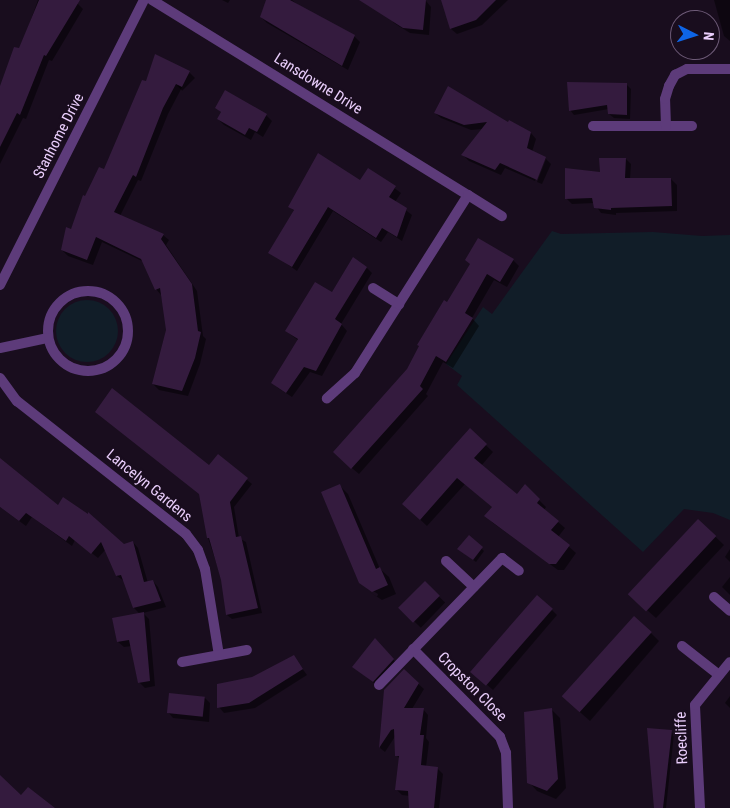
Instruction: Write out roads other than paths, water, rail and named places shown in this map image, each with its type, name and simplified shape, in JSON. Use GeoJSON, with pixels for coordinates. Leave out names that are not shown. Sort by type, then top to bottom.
{"type":"FeatureCollection","features":[{"type":"Feature","properties":{"kind":"street","name":"Stanhome Drive"},"geometry":{"type":"LineString","coordinates":[[0,285],[144,0]]}},
{"type":"Feature","properties":{"kind":"street","name":"Lansdowne Drive"},"geometry":{"type":"LineString","coordinates":[[152,0],[502,216]]}},
{"type":"Feature","properties":{"kind":"street"},"geometry":{"type":"LineString","coordinates":[[666,126],[668,86],[676,75],[695,69],[730,69]]}},
{"type":"Feature","properties":{"kind":"street"},"geometry":{"type":"LineString","coordinates":[[593,126],[692,126]]}},
{"type":"Feature","properties":{"kind":"street"},"geometry":{"type":"LineString","coordinates":[[328,398],[356,373],[468,195]]}},
{"type":"Feature","properties":{"kind":"street"},"geometry":{"type":"LineString","coordinates":[[373,288],[399,304]]}},
{"type":"Feature","properties":{"kind":"street"},"geometry":{"type":"LineString","coordinates":[[84,291],[97,292],[109,297],[119,306],[126,318],[128,331],[126,344],[120,356],[110,365],[98,370],[78,370],[60,361],[52,351],[48,338],[48,325],[52,312],[60,302],[71,294],[84,291]]}},
{"type":"Feature","properties":{"kind":"street"},"geometry":{"type":"LineString","coordinates":[[0,348],[48,338]]}},
{"type":"Feature","properties":{"kind":"street","name":"Lancelyn Gardens"},"geometry":{"type":"LineString","coordinates":[[0,378],[17,401],[186,534],[198,550],[205,569],[219,655]]}},
{"type":"Feature","properties":{"kind":"street"},"geometry":{"type":"LineString","coordinates":[[379,684],[502,558],[519,571]]}},
{"type":"Feature","properties":{"kind":"street"},"geometry":{"type":"LineString","coordinates":[[446,560],[474,587]]}},
{"type":"Feature","properties":{"kind":"street"},"geometry":{"type":"LineString","coordinates":[[714,597],[730,611]]}},
{"type":"Feature","properties":{"kind":"street"},"geometry":{"type":"LineString","coordinates":[[682,646],[719,675]]}},
{"type":"Feature","properties":{"kind":"street"},"geometry":{"type":"LineString","coordinates":[[182,662],[247,650]]}},
{"type":"Feature","properties":{"kind":"street","name":"Cropston Close"},"geometry":{"type":"LineString","coordinates":[[413,650],[500,737],[506,753],[508,808]]}},
{"type":"Feature","properties":{"kind":"street","name":"Roecliffe"},"geometry":{"type":"LineString","coordinates":[[700,808],[694,705],[730,662]]}}]}
